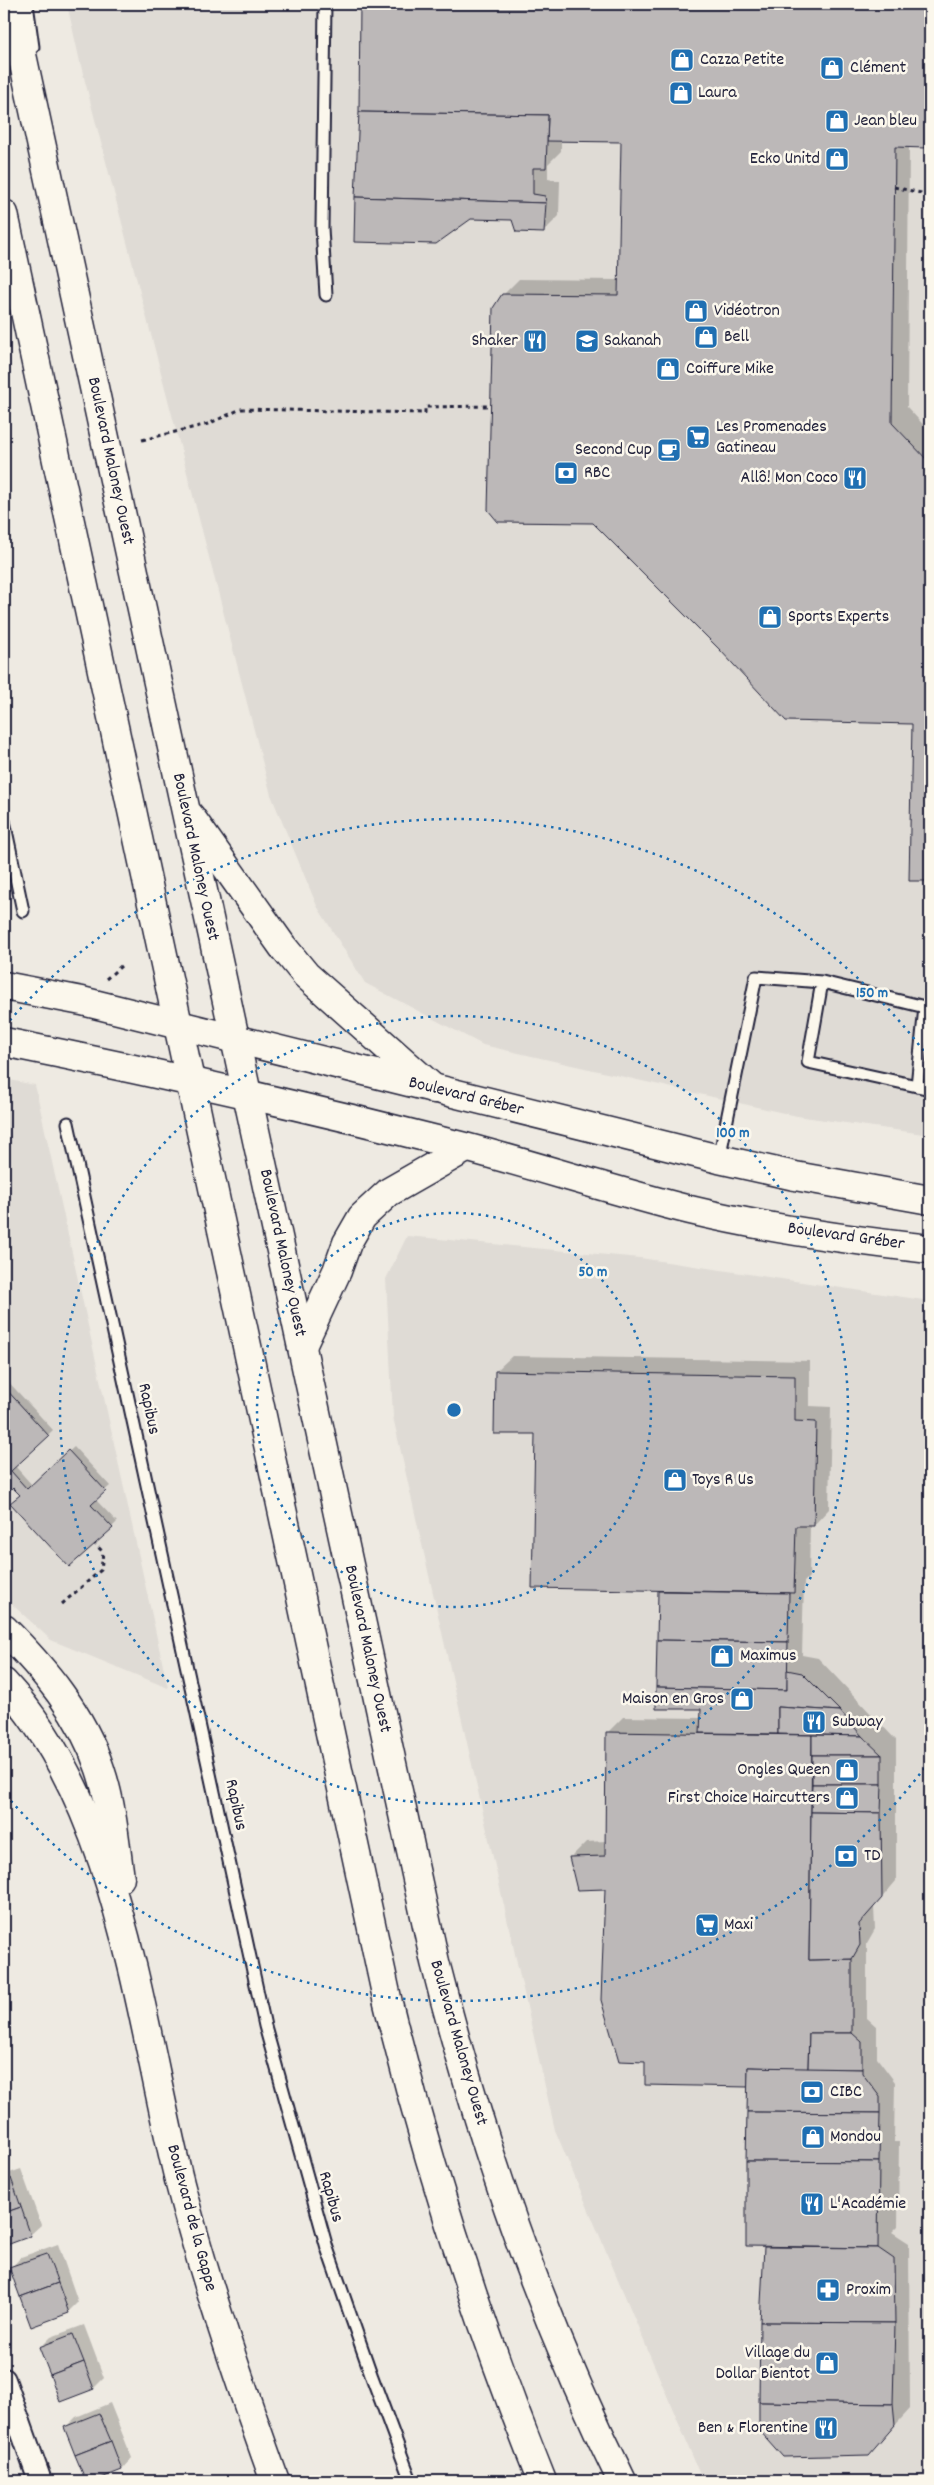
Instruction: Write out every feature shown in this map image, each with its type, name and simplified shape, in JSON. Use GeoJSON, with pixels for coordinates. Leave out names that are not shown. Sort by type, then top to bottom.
{"type":"FeatureCollection","features":[{"type":"Feature","properties":{"kind":"main road","name":"Boulevard Maloney Ouest"},"geometry":{"type":"LineString","coordinates":[[11,4],[184,807],[248,1094],[423,1913],[455,2039],[492,2161],[530,2267],[582,2394],[622,2481]]}},
{"type":"Feature","properties":{"kind":"main road"},"geometry":{"type":"LineString","coordinates":[[4,214],[344,1805],[398,2047],[455,2243],[499,2369],[542,2481]]}},
{"type":"Feature","properties":{"kind":"main road"},"geometry":{"type":"LineString","coordinates":[[184,807],[283,947],[306,975],[434,1089]]}},
{"type":"Feature","properties":{"kind":"main road","name":"Boulevard Gréber"},"geometry":{"type":"LineString","coordinates":[[4,986],[82,1001],[719,1159],[795,1176],[930,1200]]}},
{"type":"Feature","properties":{"kind":"main road","name":"Boulevard Gréber"},"geometry":{"type":"LineString","coordinates":[[4,1042],[248,1094],[466,1148],[690,1210],[765,1226],[930,1249]]}},
{"type":"Feature","properties":{"kind":"main road"},"geometry":{"type":"LineString","coordinates":[[302,1346],[337,1271],[347,1243],[362,1217],[389,1192],[466,1148]]}},
{"type":"Feature","properties":{"kind":"main road","name":"Boulevard de la Gappe"},"geometry":{"type":"LineString","coordinates":[[4,1629],[30,1656],[67,1703],[82,1726],[95,1754],[110,1810],[128,1949]]}},
{"type":"Feature","properties":{"kind":"main road","name":"Boulevard de la Gappe"},"geometry":{"type":"LineString","coordinates":[[4,1683],[20,1700],[44,1734],[79,1804],[104,1867],[128,1949],[190,2220],[228,2344],[275,2481]]}},
{"type":"Feature","properties":{"kind":"street"},"geometry":{"type":"LineString","coordinates":[[4,2380],[40,2481]]}},
{"type":"Feature","properties":{"kind":"lane"},"geometry":{"type":"LineString","coordinates":[[27,4],[54,202]]}},
{"type":"Feature","properties":{"kind":"lane"},"geometry":{"type":"LineString","coordinates":[[325,4],[322,228],[326,294]]}},
{"type":"Feature","properties":{"kind":"lane"},"geometry":{"type":"LineString","coordinates":[[4,820],[23,910]]}},
{"type":"Feature","properties":{"kind":"lane"},"geometry":{"type":"LineString","coordinates":[[719,1159],[756,977],[822,982],[925,1007],[917,1086]]}},
{"type":"Feature","properties":{"kind":"lane"},"geometry":{"type":"LineString","coordinates":[[822,982],[808,1062],[930,1089]]}},
{"type":"Feature","properties":{"kind":"lane","name":"Rapibus"},"geometry":{"type":"LineString","coordinates":[[68,1124],[265,2026],[327,2248],[411,2481]]}},
{"type":"Feature","properties":{"kind":"lane"},"geometry":{"type":"LineString","coordinates":[[901,1246],[930,1259]]}},
{"type":"Feature","properties":{"kind":"path"},"geometry":{"type":"LineString","coordinates":[[894,187],[930,196]]}},
{"type":"Feature","properties":{"kind":"path"},"geometry":{"type":"LineString","coordinates":[[142,440],[208,424],[241,409],[425,413],[425,407],[491,406]]}},
{"type":"Feature","properties":{"kind":"path"},"geometry":{"type":"LineString","coordinates":[[102,981],[115,973],[121,966]]}},
{"type":"Feature","properties":{"kind":"path"},"geometry":{"type":"LineString","coordinates":[[62,1604],[101,1570],[103,1552],[95,1544]]}},
{"type":"Feature","properties":{"kind":"shaded area","name":"Les Promenades Gatineau"},"geometry":{"type":"Polygon","coordinates":[[[67,4],[930,4],[930,1135],[797,1116],[483,1045],[365,983],[317,906],[271,795],[80,62],[67,4]]]}},
{"type":"Feature","properties":{"kind":"shaded area"},"geometry":{"type":"Polygon","coordinates":[[[4,1079],[35,1085],[168,1688],[51,1640],[4,1597],[4,1079]]]}},
{"type":"Feature","properties":{"kind":"shaded area"},"geometry":{"type":"Polygon","coordinates":[[[407,1236],[640,1258],[930,1301],[930,2481],[703,2481],[555,2130],[393,1417],[386,1279],[407,1236]]]}},
{"type":"Feature","properties":{"kind":"building","name":"Les Promenades Gatineau"},"geometry":{"type":"Polygon","coordinates":[[[360,4],[930,4],[930,98],[925,98],[925,148],[895,147],[892,423],[930,463],[930,881],[909,881],[912,724],[786,721],[720,650],[593,523],[498,522],[488,510],[493,308],[502,294],[618,295],[621,142],[547,141],[548,115],[359,112],[360,4]]]}},
{"type":"Feature","properties":{"kind":"building"},"geometry":{"type":"Polygon","coordinates":[[[359,112],[548,115],[546,168],[533,168],[533,194],[545,196],[546,203],[355,197],[359,112]]]}},
{"type":"Feature","properties":{"kind":"building"},"geometry":{"type":"Polygon","coordinates":[[[355,197],[546,203],[544,233],[516,232],[512,220],[471,219],[436,244],[354,242],[355,197]]]}},
{"type":"Feature","properties":{"kind":"building","name":"Toys R Us"},"geometry":{"type":"Polygon","coordinates":[[[495,1371],[795,1376],[795,1421],[816,1422],[814,1526],[796,1526],[794,1593],[532,1588],[535,1434],[494,1434],[495,1371]]]}},
{"type":"Feature","properties":{"kind":"building"},"geometry":{"type":"Polygon","coordinates":[[[4,1387],[49,1436],[11,1471],[27,1489],[68,1450],[106,1491],[91,1505],[113,1528],[69,1567],[10,1503],[20,1495],[13,1488],[4,1497],[4,1387]]]}},
{"type":"Feature","properties":{"kind":"building"},"geometry":{"type":"Polygon","coordinates":[[[658,1591],[789,1593],[788,1642],[657,1640],[658,1591]]]}},
{"type":"Feature","properties":{"kind":"building","name":"Maximus"},"geometry":{"type":"Polygon","coordinates":[[[657,1640],[788,1642],[787,1690],[656,1687],[657,1640]]]}},
{"type":"Feature","properties":{"kind":"building","name":"Maison en Gros"},"geometry":{"type":"Polygon","coordinates":[[[787,1670],[802,1673],[840,1711],[778,1707],[778,1734],[700,1733],[701,1709],[656,1709],[656,1687],[787,1690],[787,1670]]]}},
{"type":"Feature","properties":{"kind":"building","name":"Subway"},"geometry":{"type":"Polygon","coordinates":[[[778,1707],[840,1711],[862,1736],[778,1734],[778,1707]]]}},
{"type":"Feature","properties":{"kind":"building","name":"Maxi"},"geometry":{"type":"Polygon","coordinates":[[[606,1732],[812,1735],[809,1960],[852,1959],[852,2033],[809,2033],[808,2069],[748,2067],[748,2087],[645,2085],[645,2062],[619,2061],[601,2000],[605,1889],[577,1890],[569,1857],[605,1856],[606,1732]]]}},
{"type":"Feature","properties":{"kind":"building"},"geometry":{"type":"Polygon","coordinates":[[[812,1735],[862,1736],[882,1755],[812,1755],[812,1735]]]}},
{"type":"Feature","properties":{"kind":"building","name":"Ongles Queen"},"geometry":{"type":"Polygon","coordinates":[[[812,1755],[882,1755],[882,1784],[812,1784],[812,1755]]]}},
{"type":"Feature","properties":{"kind":"building","name":"First Choice Haircutters"},"geometry":{"type":"Polygon","coordinates":[[[812,1784],[882,1784],[881,1813],[811,1812],[812,1784]]]}},
{"type":"Feature","properties":{"kind":"building","name":"TD"},"geometry":{"type":"Polygon","coordinates":[[[811,1812],[881,1813],[882,1898],[859,1924],[860,1945],[852,1959],[809,1960],[811,1812]]]}},
{"type":"Feature","properties":{"kind":"building"},"geometry":{"type":"Polygon","coordinates":[[[809,2033],[852,2033],[862,2042],[862,2069],[808,2069],[809,2033]]]}},
{"type":"Feature","properties":{"kind":"building","name":"CIBC"},"geometry":{"type":"Polygon","coordinates":[[[748,2067],[862,2069],[862,2073],[880,2097],[880,2113],[747,2112],[748,2067]]]}},
{"type":"Feature","properties":{"kind":"building","name":"Mondou"},"geometry":{"type":"Polygon","coordinates":[[[747,2112],[880,2113],[879,2162],[746,2161],[747,2112]]]}},
{"type":"Feature","properties":{"kind":"building","name":"L'Académie"},"geometry":{"type":"Polygon","coordinates":[[[746,2161],[879,2162],[878,2248],[746,2246],[746,2161]]]}},
{"type":"Feature","properties":{"kind":"building"},"geometry":{"type":"Polygon","coordinates":[[[11,2178],[21,2207],[4,2213],[4,2181],[11,2178]]]}},
{"type":"Feature","properties":{"kind":"building"},"geometry":{"type":"Polygon","coordinates":[[[21,2207],[31,2236],[4,2246],[4,2213],[21,2207]]]}},
{"type":"Feature","properties":{"kind":"building","name":"Proxim"},"geometry":{"type":"Polygon","coordinates":[[[764,2247],[878,2248],[894,2259],[895,2323],[760,2322],[764,2247]]]}},
{"type":"Feature","properties":{"kind":"building"},"geometry":{"type":"Polygon","coordinates":[[[47,2254],[58,2283],[20,2297],[9,2267],[47,2254]]]}},
{"type":"Feature","properties":{"kind":"building"},"geometry":{"type":"Polygon","coordinates":[[[58,2283],[69,2313],[31,2327],[20,2297],[58,2283]]]}},
{"type":"Feature","properties":{"kind":"building","name":"Village du Dollar Bientot"},"geometry":{"type":"Polygon","coordinates":[[[760,2322],[895,2323],[893,2404],[759,2402],[760,2322]]]}},
{"type":"Feature","properties":{"kind":"building"},"geometry":{"type":"Polygon","coordinates":[[[73,2334],[84,2362],[50,2375],[39,2347],[73,2334]]]}},
{"type":"Feature","properties":{"kind":"building"},"geometry":{"type":"Polygon","coordinates":[[[84,2362],[94,2389],[60,2402],[50,2375],[84,2362]]]}},
{"type":"Feature","properties":{"kind":"building","name":"Ben & Florentine"},"geometry":{"type":"Polygon","coordinates":[[[759,2402],[893,2404],[895,2425],[869,2455],[783,2457],[759,2430],[759,2402]]]}},
{"type":"Feature","properties":{"kind":"building"},"geometry":{"type":"Polygon","coordinates":[[[99,2413],[111,2441],[75,2455],[64,2427],[99,2413]]]}},
{"type":"Feature","properties":{"kind":"building"},"geometry":{"type":"Polygon","coordinates":[[[111,2441],[122,2470],[94,2481],[86,2481],[75,2455],[111,2441]]]}},
{"type":"Feature","properties":{"kind":"place","name":"Cazza Petite"},"geometry":{"type":"Point","coordinates":[682,60]}},
{"type":"Feature","properties":{"kind":"place","name":"Clément"},"geometry":{"type":"Point","coordinates":[832,68]}},
{"type":"Feature","properties":{"kind":"place","name":"Laura"},"geometry":{"type":"Point","coordinates":[681,93]}},
{"type":"Feature","properties":{"kind":"place","name":"Jean bleu"},"geometry":{"type":"Point","coordinates":[837,121]}},
{"type":"Feature","properties":{"kind":"place","name":"Ecko Unitd"},"geometry":{"type":"Point","coordinates":[837,159]}},
{"type":"Feature","properties":{"kind":"place","name":"Vidéotron"},"geometry":{"type":"Point","coordinates":[696,311]}},
{"type":"Feature","properties":{"kind":"place","name":"Bell"},"geometry":{"type":"Point","coordinates":[706,337]}},
{"type":"Feature","properties":{"kind":"place","name":"Shaker"},"geometry":{"type":"Point","coordinates":[535,341]}},
{"type":"Feature","properties":{"kind":"place","name":"Sakanah"},"geometry":{"type":"Point","coordinates":[587,341]}},
{"type":"Feature","properties":{"kind":"place","name":"Coiffure Mike"},"geometry":{"type":"Point","coordinates":[668,369]}},
{"type":"Feature","properties":{"kind":"place","name":"Les Promenades Gatineau"},"geometry":{"type":"Point","coordinates":[698,437]}},
{"type":"Feature","properties":{"kind":"place","name":"Second Cup"},"geometry":{"type":"Point","coordinates":[669,450]}},
{"type":"Feature","properties":{"kind":"place","name":"RBC"},"geometry":{"type":"Point","coordinates":[566,473]}},
{"type":"Feature","properties":{"kind":"place","name":"Allô! Mon Coco"},"geometry":{"type":"Point","coordinates":[855,478]}},
{"type":"Feature","properties":{"kind":"place","name":"Sports Experts"},"geometry":{"type":"Point","coordinates":[770,617]}},
{"type":"Feature","properties":{"kind":"place","name":"Toys R Us"},"geometry":{"type":"Point","coordinates":[675,1480]}},
{"type":"Feature","properties":{"kind":"place","name":"Maximus"},"geometry":{"type":"Point","coordinates":[722,1656]}},
{"type":"Feature","properties":{"kind":"place","name":"Maison en Gros"},"geometry":{"type":"Point","coordinates":[742,1699]}},
{"type":"Feature","properties":{"kind":"place","name":"Subway"},"geometry":{"type":"Point","coordinates":[814,1722]}},
{"type":"Feature","properties":{"kind":"place","name":"Ongles Queen"},"geometry":{"type":"Point","coordinates":[847,1770]}},
{"type":"Feature","properties":{"kind":"place","name":"First Choice Haircutters"},"geometry":{"type":"Point","coordinates":[847,1798]}},
{"type":"Feature","properties":{"kind":"place","name":"TD"},"geometry":{"type":"Point","coordinates":[846,1856]}},
{"type":"Feature","properties":{"kind":"place","name":"Maxi"},"geometry":{"type":"Point","coordinates":[707,1925]}},
{"type":"Feature","properties":{"kind":"place","name":"CIBC"},"geometry":{"type":"Point","coordinates":[812,2092]}},
{"type":"Feature","properties":{"kind":"place","name":"Mondou"},"geometry":{"type":"Point","coordinates":[813,2137]}},
{"type":"Feature","properties":{"kind":"place","name":"L'Académie"},"geometry":{"type":"Point","coordinates":[812,2204]}},
{"type":"Feature","properties":{"kind":"place","name":"Proxim"},"geometry":{"type":"Point","coordinates":[828,2290]}},
{"type":"Feature","properties":{"kind":"place","name":"Village du Dollar Bientot"},"geometry":{"type":"Point","coordinates":[827,2363]}},
{"type":"Feature","properties":{"kind":"place","name":"Ben & Florentine"},"geometry":{"type":"Point","coordinates":[826,2428]}}]}
